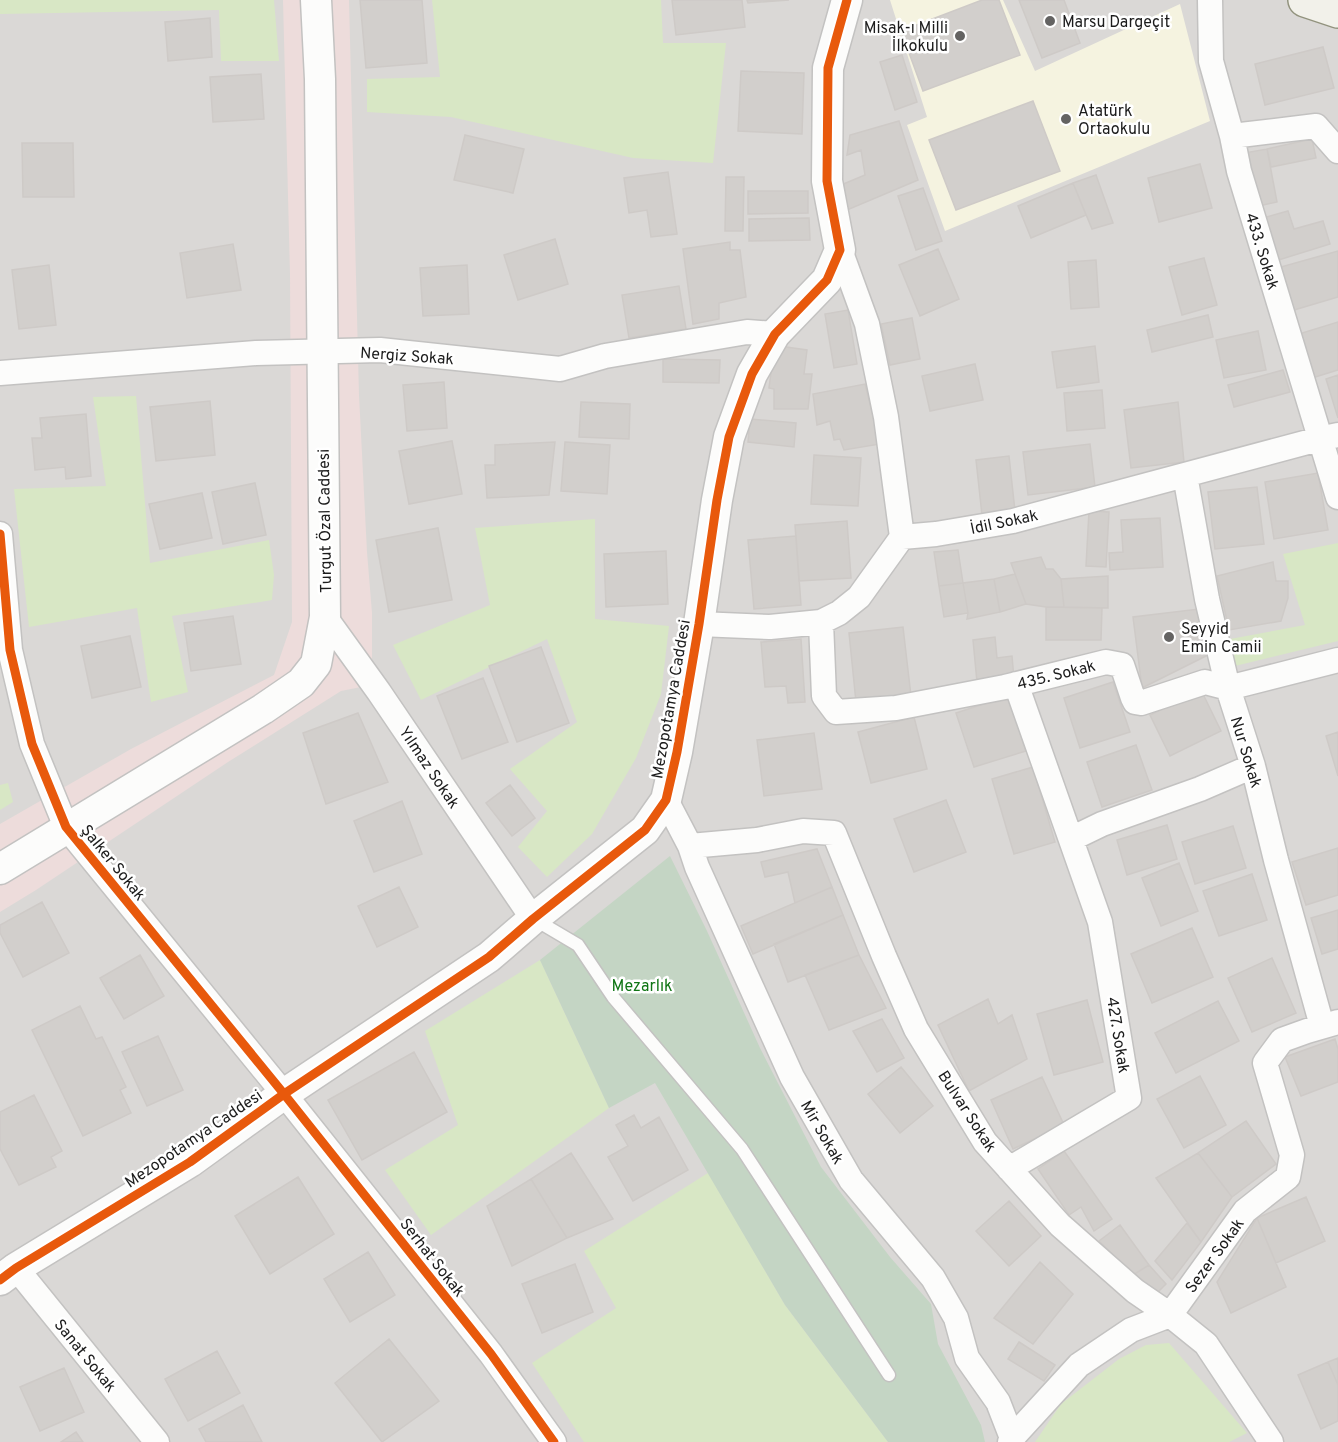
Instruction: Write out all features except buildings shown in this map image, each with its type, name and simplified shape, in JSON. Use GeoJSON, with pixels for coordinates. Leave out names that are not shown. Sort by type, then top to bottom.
{"type":"FeatureCollection","features":[{"type":"Feature","properties":{"kind":"main road"},"geometry":{"type":"LineString","coordinates":[[1305,0],[1338,11]]}},
{"type":"Feature","properties":{"kind":"street","name":"Turgut Özal Caddesi"},"geometry":{"type":"LineString","coordinates":[[0,869],[254,715],[301,684],[316,664],[325,617],[320,79],[316,0]]}},
{"type":"Feature","properties":{"kind":"street"},"geometry":{"type":"LineString","coordinates":[[699,624],[770,627],[821,622],[859,597],[902,537],[886,417],[867,324],[840,250],[827,181],[828,68],[847,0]]}},
{"type":"Feature","properties":{"kind":"street","name":"433. Sokak"},"geometry":{"type":"LineString","coordinates":[[1210,0],[1211,61],[1232,136],[1239,171],[1329,437],[1338,497]]}},
{"type":"Feature","properties":{"kind":"street"},"geometry":{"type":"LineString","coordinates":[[1232,136],[1316,126],[1338,152]]}},
{"type":"Feature","properties":{"kind":"street","name":"Mezopotamya Caddesi"},"geometry":{"type":"LineString","coordinates":[[8,1274],[190,1162],[285,1094],[489,957],[532,919],[645,830],[666,800],[677,752],[729,437],[752,374],[775,333],[827,280],[840,250]]}},
{"type":"Feature","properties":{"kind":"street","name":"Nergiz Sokak"},"geometry":{"type":"LineString","coordinates":[[0,373],[256,353],[380,350],[560,369],[605,356],[747,332],[775,333]]}},
{"type":"Feature","properties":{"kind":"street","name":"İdil Sokak"},"geometry":{"type":"LineString","coordinates":[[902,537],[936,534],[1013,521],[1329,437]]}},
{"type":"Feature","properties":{"kind":"street","name":"Nur Sokak"},"geometry":{"type":"LineString","coordinates":[[1185,475],[1207,599],[1228,688],[1253,766],[1279,871],[1330,1024]]}},
{"type":"Feature","properties":{"kind":"street","name":"Şalker Sokak"},"geometry":{"type":"LineString","coordinates":[[0,534],[5,651],[32,744],[66,827],[285,1094]]}},
{"type":"Feature","properties":{"kind":"street","name":"Yılmaz Sokak"},"geometry":{"type":"LineString","coordinates":[[325,617],[380,692],[532,919]]}},
{"type":"Feature","properties":{"kind":"street","name":"435. Sokak"},"geometry":{"type":"LineString","coordinates":[[821,622],[824,696],[836,712],[896,708],[1016,684],[1106,662],[1122,665],[1135,702],[1141,703],[1205,681],[1228,688],[1338,660]]}},
{"type":"Feature","properties":{"kind":"street","name":"427. Sokak"},"geometry":{"type":"LineString","coordinates":[[1009,1168],[1129,1098],[1101,922],[1016,684]]}},
{"type":"Feature","properties":{"kind":"street"},"geometry":{"type":"LineString","coordinates":[[1071,839],[1102,824],[1200,789],[1253,766]]}},
{"type":"Feature","properties":{"kind":"street","name":"Mir Sokak"},"geometry":{"type":"LineString","coordinates":[[666,800],[690,846],[697,867],[792,1077],[851,1180],[933,1278],[956,1318],[968,1358],[998,1402],[1011,1440]]}},
{"type":"Feature","properties":{"kind":"street","name":"Bulvar Sokak"},"geometry":{"type":"LineString","coordinates":[[690,846],[757,840],[803,831],[834,833],[916,1029],[985,1142],[1060,1225],[1135,1291],[1206,1344],[1270,1442]]}},
{"type":"Feature","properties":{"kind":"street","name":"Sezer Sokak"},"geometry":{"type":"LineString","coordinates":[[1170,1315],[1245,1211],[1288,1177],[1292,1155],[1265,1063],[1282,1040],[1330,1024]]}},
{"type":"Feature","properties":{"kind":"street","name":"Serhat Sokak"},"geometry":{"type":"LineString","coordinates":[[285,1094],[491,1354],[554,1442]]}},
{"type":"Feature","properties":{"kind":"street","name":"Sanat Sokak"},"geometry":{"type":"LineString","coordinates":[[8,1274],[157,1442]]}},
{"type":"Feature","properties":{"kind":"street"},"geometry":{"type":"LineString","coordinates":[[1011,1440],[1078,1365],[1131,1330],[1170,1315]]}},
{"type":"Feature","properties":{"kind":"lane"},"geometry":{"type":"LineString","coordinates":[[532,919],[578,945],[613,997],[742,1149],[889,1375]]}},
{"type":"Feature","properties":{"kind":"shaded area"},"geometry":{"type":"Polygon","coordinates":[[[0,0],[1338,0],[1338,1442],[0,1442],[0,0]]]}},
{"type":"Feature","properties":{"kind":"shaded area"},"geometry":{"type":"Polygon","coordinates":[[[283,0],[349,0],[359,395],[372,613],[372,665],[361,687],[341,691],[228,762],[0,912],[0,824],[131,749],[274,675],[292,622],[290,274],[283,0]]]}},
{"type":"Feature","properties":{"kind":"shaded area","name":"Atatürk Ortaokulu"},"geometry":{"type":"Polygon","coordinates":[[[890,0],[1003,0],[1035,71],[1180,4],[1210,121],[945,231],[907,125],[927,117],[890,0]]]}},
{"type":"Feature","properties":{"kind":"green space"},"geometry":{"type":"Polygon","coordinates":[[[0,0],[274,0],[279,61],[221,61],[219,10],[0,14],[0,0]]]}},
{"type":"Feature","properties":{"kind":"green space"},"geometry":{"type":"Polygon","coordinates":[[[432,0],[661,0],[663,43],[726,43],[713,163],[633,158],[451,117],[367,112],[367,79],[440,77],[432,0]]]}},
{"type":"Feature","properties":{"kind":"green space"},"geometry":{"type":"Polygon","coordinates":[[[136,396],[150,563],[269,540],[274,575],[272,600],[172,616],[188,692],[151,702],[137,608],[29,627],[14,489],[106,486],[93,397],[136,396]]]}},
{"type":"Feature","properties":{"kind":"green space"},"geometry":{"type":"Polygon","coordinates":[[[595,519],[595,619],[669,626],[661,694],[636,758],[592,834],[547,877],[518,847],[547,811],[510,769],[577,722],[547,639],[421,700],[393,645],[490,605],[475,528],[595,519]]]}},
{"type":"Feature","properties":{"kind":"green space"},"geometry":{"type":"Polygon","coordinates":[[[1338,543],[1338,641],[1235,666],[1230,639],[1305,625],[1283,554],[1338,543]]]}},
{"type":"Feature","properties":{"kind":"green space"},"geometry":{"type":"Polygon","coordinates":[[[8,783],[13,802],[0,810],[0,785],[8,783]]]}},
{"type":"Feature","properties":{"kind":"green space","name":"Mezarlık"},"geometry":{"type":"Polygon","coordinates":[[[670,856],[760,1048],[821,1167],[890,1257],[931,1304],[938,1344],[981,1425],[985,1442],[888,1442],[785,1305],[655,1083],[609,1108],[540,960],[670,856]]]}},
{"type":"Feature","properties":{"kind":"green space"},"geometry":{"type":"Polygon","coordinates":[[[540,960],[609,1108],[431,1235],[385,1170],[458,1125],[425,1031],[540,960]]]}},
{"type":"Feature","properties":{"kind":"green space"},"geometry":{"type":"Polygon","coordinates":[[[708,1173],[785,1305],[888,1442],[584,1442],[532,1363],[616,1308],[584,1251],[708,1173]]]}},
{"type":"Feature","properties":{"kind":"green space"},"geometry":{"type":"Polygon","coordinates":[[[1169,1343],[1247,1433],[1229,1442],[1035,1442],[1061,1404],[1119,1359],[1146,1345],[1169,1343]]]}},
{"type":"Feature","properties":{"kind":"cycle path"},"geometry":{"type":"LineString","coordinates":[[0,1280],[190,1162],[284,1094],[489,957],[645,830],[666,800],[677,752],[729,437],[752,374],[775,334],[827,280],[840,250],[827,181],[828,68],[847,0]]}},
{"type":"Feature","properties":{"kind":"cycle path"},"geometry":{"type":"LineString","coordinates":[[0,534],[10,650],[32,744],[66,827],[284,1094],[491,1354],[554,1442]]}},
{"type":"Feature","properties":{"kind":"place","name":"Marsu Dargeçit"},"geometry":{"type":"Point","coordinates":[1050,21]}},
{"type":"Feature","properties":{"kind":"place","name":"Misak-ı Milli İlkokulu"},"geometry":{"type":"Point","coordinates":[960,36]}},
{"type":"Feature","properties":{"kind":"place","name":"Atatürk Ortaokulu"},"geometry":{"type":"Point","coordinates":[1066,119]}},
{"type":"Feature","properties":{"kind":"place","name":"Seyyid Emin Camii"},"geometry":{"type":"Point","coordinates":[1169,637]}}]}
